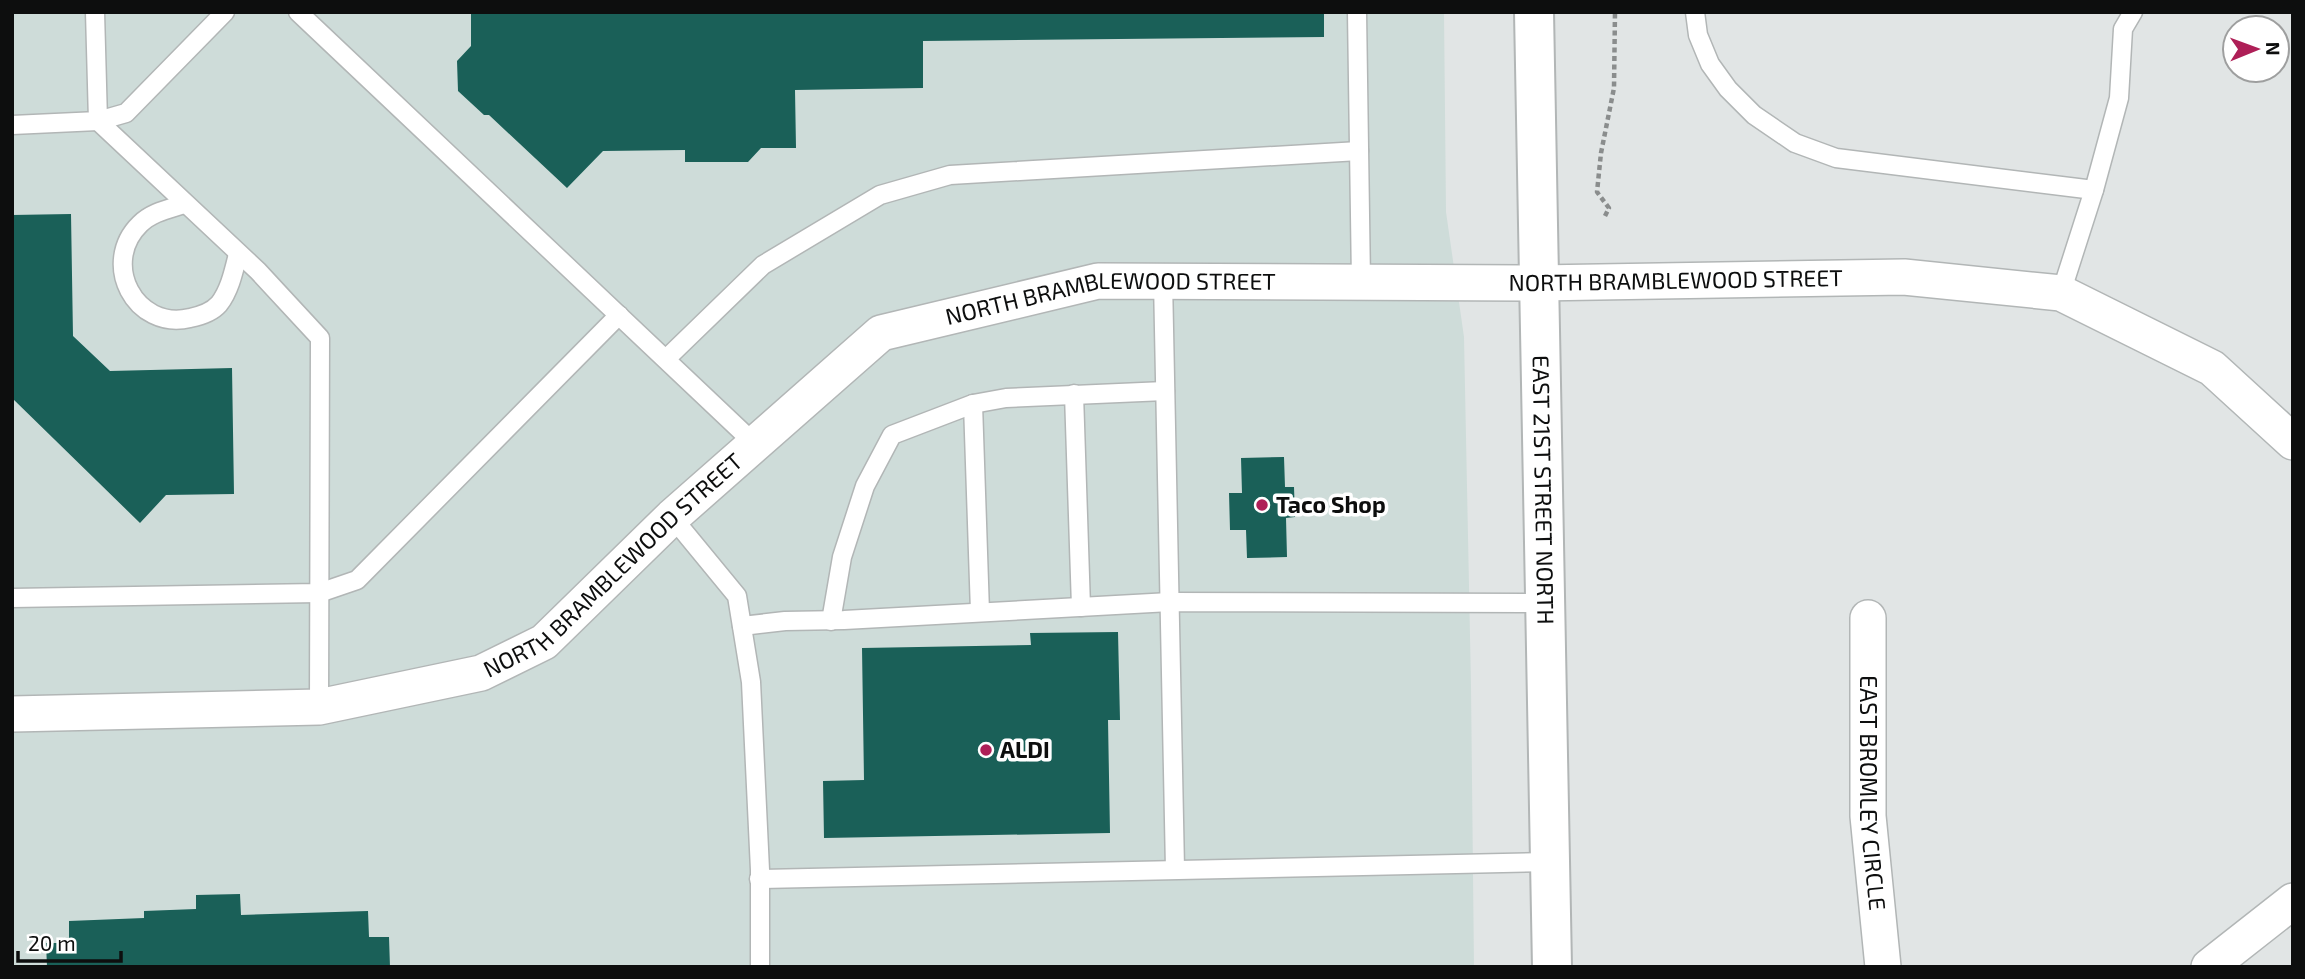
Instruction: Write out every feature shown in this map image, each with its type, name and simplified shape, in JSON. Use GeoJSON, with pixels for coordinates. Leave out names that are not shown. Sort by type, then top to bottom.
{"type":"FeatureCollection","features":[{"type":"Feature","properties":{"kind":"main road","name":"EAST 21ST STREET NORTH"},"geometry":{"type":"LineString","coordinates":[[1534,12],[1552,967]]}},
{"type":"Feature","properties":{"kind":"street","name":"NORTH BRAMBLEWOOD STREET"},"geometry":{"type":"LineString","coordinates":[[12,714],[319,707],[481,673],[544,642],[672,517],[881,333],[1098,281],[1538,283],[1905,277],[2061,293],[2212,368],[2293,442]]}},
{"type":"Feature","properties":{"kind":"street","name":"EAST BROMLEY CIRCLE"},"geometry":{"type":"LineString","coordinates":[[1868,618],[1868,816],[1883,967]]}},
{"type":"Feature","properties":{"kind":"street"},"geometry":{"type":"LineString","coordinates":[[2208,967],[2293,901]]}},
{"type":"Feature","properties":{"kind":"lane"},"geometry":{"type":"LineString","coordinates":[[95,12],[98,121],[238,254],[320,338],[319,707]]}},
{"type":"Feature","properties":{"kind":"lane"},"geometry":{"type":"LineString","coordinates":[[12,125],[98,121],[126,113],[225,12]]}},
{"type":"Feature","properties":{"kind":"lane"},"geometry":{"type":"LineString","coordinates":[[298,12],[756,445]]}},
{"type":"Feature","properties":{"kind":"lane"},"geometry":{"type":"LineString","coordinates":[[1357,12],[1361,282]]}},
{"type":"Feature","properties":{"kind":"lane"},"geometry":{"type":"LineString","coordinates":[[1695,12],[1698,35],[1710,64],[1728,89],[1754,115],[1795,143],[1836,158],[2094,190]]}},
{"type":"Feature","properties":{"kind":"lane"},"geometry":{"type":"LineString","coordinates":[[2061,293],[2094,190],[2119,98],[2123,29],[2133,12]]}},
{"type":"Feature","properties":{"kind":"lane"},"geometry":{"type":"LineString","coordinates":[[666,359],[763,265],[880,195],[950,175],[1359,151]]}},
{"type":"Feature","properties":{"kind":"lane"},"geometry":{"type":"LineString","coordinates":[[184,204],[157,212],[141,222],[129,237],[123,253],[123,276],[135,300],[155,316],[178,321],[201,315],[218,305],[230,283],[238,254]]}},
{"type":"Feature","properties":{"kind":"lane"},"geometry":{"type":"LineString","coordinates":[[1163,280],[1175,869]]}},
{"type":"Feature","properties":{"kind":"lane"},"geometry":{"type":"LineString","coordinates":[[12,598],[319,593],[357,580],[619,314]]}},
{"type":"Feature","properties":{"kind":"lane"},"geometry":{"type":"LineString","coordinates":[[831,621],[842,556],[865,486],[892,435],[973,404],[1006,398],[1165,391]]}},
{"type":"Feature","properties":{"kind":"lane"},"geometry":{"type":"LineString","coordinates":[[1074,394],[1081,607]]}},
{"type":"Feature","properties":{"kind":"lane"},"geometry":{"type":"LineString","coordinates":[[973,404],[980,612]]}},
{"type":"Feature","properties":{"kind":"lane"},"geometry":{"type":"LineString","coordinates":[[672,517],[737,596],[751,682],[760,967]]}},
{"type":"Feature","properties":{"kind":"lane"},"geometry":{"type":"LineString","coordinates":[[742,626],[785,621],[831,621],[1170,602],[1545,603]]}},
{"type":"Feature","properties":{"kind":"lane"},"geometry":{"type":"LineString","coordinates":[[759,879],[1550,862]]}},
{"type":"Feature","properties":{"kind":"path"},"geometry":{"type":"LineString","coordinates":[[1605,216],[1609,208],[1597,192],[1601,153],[1614,88],[1615,12]]}},
{"type":"Feature","properties":{"kind":"shaded area"},"geometry":{"type":"Polygon","coordinates":[[[12,12],[1444,12],[1446,212],[1464,337],[1474,967],[12,967],[12,12]]]}},
{"type":"Feature","properties":{"kind":"building"},"geometry":{"type":"Polygon","coordinates":[[[471,12],[1324,12],[1324,37],[923,41],[923,88],[795,90],[796,148],[761,148],[748,162],[685,162],[685,150],[603,151],[567,188],[489,115],[484,115],[458,91],[457,61],[471,46],[471,12]]]}},
{"type":"Feature","properties":{"kind":"building"},"geometry":{"type":"Polygon","coordinates":[[[71,214],[73,336],[110,371],[232,368],[234,494],[166,495],[140,523],[12,398],[12,215],[71,214]]]}},
{"type":"Feature","properties":{"kind":"building","name":"Taco Shop"},"geometry":{"type":"Polygon","coordinates":[[[1284,457],[1285,487],[1294,487],[1295,517],[1286,518],[1287,557],[1247,558],[1246,530],[1230,530],[1229,493],[1242,493],[1241,458],[1284,457]]]}},
{"type":"Feature","properties":{"kind":"building","name":"ALDI"},"geometry":{"type":"Polygon","coordinates":[[[1118,632],[1120,720],[1108,720],[1110,833],[824,838],[823,781],[864,780],[862,648],[1031,645],[1030,633],[1118,632]]]}},
{"type":"Feature","properties":{"kind":"building"},"geometry":{"type":"Polygon","coordinates":[[[240,894],[241,915],[368,911],[369,937],[389,937],[390,967],[47,967],[46,943],[69,943],[69,921],[144,918],[144,911],[196,909],[196,895],[240,894]]]}},
{"type":"Feature","properties":{"kind":"place","name":"Taco Shop"},"geometry":{"type":"Point","coordinates":[1262,505]}},
{"type":"Feature","properties":{"kind":"place","name":"ALDI"},"geometry":{"type":"Point","coordinates":[986,750]}}]}
